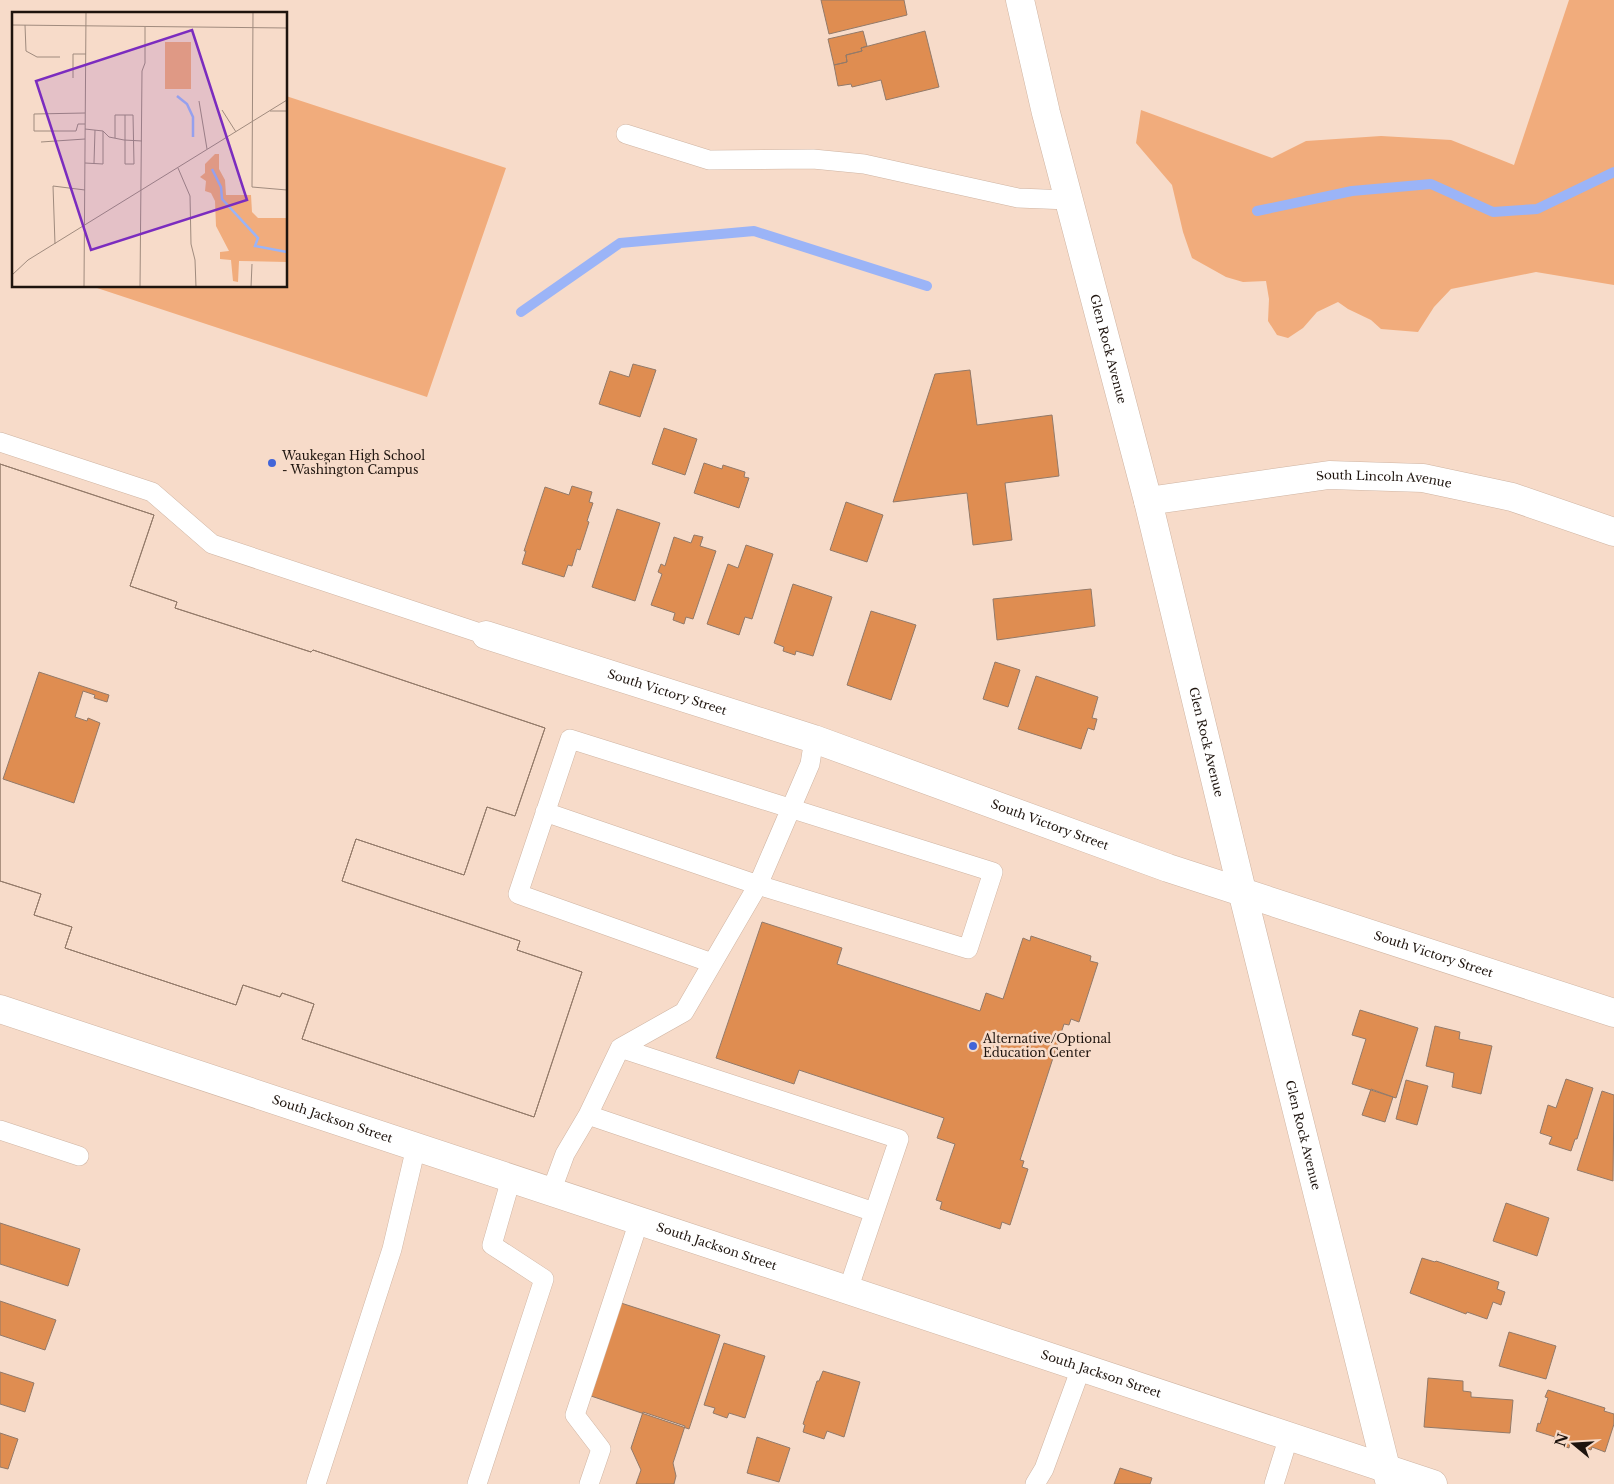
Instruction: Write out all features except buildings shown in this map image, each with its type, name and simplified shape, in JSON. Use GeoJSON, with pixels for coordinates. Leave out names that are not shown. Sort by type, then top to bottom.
{"type":"FeatureCollection","features":[{"type":"Feature","properties":{"kind":"street","name":"Glen Rock Avenue"},"geometry":{"type":"LineString","coordinates":[[1020,0],[1043,102],[1148,501],[1242,891],[1388,1476]]}},
{"type":"Feature","properties":{"kind":"street","name":"South Lincoln Avenue"},"geometry":{"type":"LineString","coordinates":[[1148,501],[1329,475],[1423,478],[1512,497],[1614,532]]}},
{"type":"Feature","properties":{"kind":"street","name":"South Victory Street"},"geometry":{"type":"LineString","coordinates":[[486,635],[814,739],[1168,868],[1614,1013]]}},
{"type":"Feature","properties":{"kind":"street","name":"South Jackson Street"},"geometry":{"type":"LineString","coordinates":[[0,1010],[1289,1436],[1388,1476],[1433,1484]]}},
{"type":"Feature","properties":{"kind":"lane"},"geometry":{"type":"LineString","coordinates":[[626,134],[710,160],[813,159],[864,164],[1018,198],[1069,200]]}},
{"type":"Feature","properties":{"kind":"lane"},"geometry":{"type":"LineString","coordinates":[[0,442],[152,492],[212,544],[486,635]]}},
{"type":"Feature","properties":{"kind":"lane"},"geometry":{"type":"LineString","coordinates":[[545,812],[758,885],[968,949],[993,872],[570,739],[545,812],[518,894],[712,963]]}},
{"type":"Feature","properties":{"kind":"lane"},"geometry":{"type":"LineString","coordinates":[[551,1192],[565,1154],[588,1115],[620,1048],[684,1012],[758,885],[810,764],[814,739]]}},
{"type":"Feature","properties":{"kind":"lane"},"geometry":{"type":"LineString","coordinates":[[620,1048],[899,1139],[848,1290]]}},
{"type":"Feature","properties":{"kind":"lane"},"geometry":{"type":"LineString","coordinates":[[588,1115],[874,1212]]}},
{"type":"Feature","properties":{"kind":"lane"},"geometry":{"type":"LineString","coordinates":[[0,1130],[79,1156]]}},
{"type":"Feature","properties":{"kind":"lane"},"geometry":{"type":"LineString","coordinates":[[316,1484],[392,1249],[416,1147]]}},
{"type":"Feature","properties":{"kind":"lane"},"geometry":{"type":"LineString","coordinates":[[477,1484],[544,1279],[492,1244],[511,1179]]}},
{"type":"Feature","properties":{"kind":"lane"},"geometry":{"type":"LineString","coordinates":[[588,1484],[601,1449],[575,1415],[639,1221]]}},
{"type":"Feature","properties":{"kind":"lane"},"geometry":{"type":"LineString","coordinates":[[1035,1484],[1044,1469],[1081,1368]]}},
{"type":"Feature","properties":{"kind":"lane"},"geometry":{"type":"LineString","coordinates":[[1274,1484],[1289,1436]]}},
{"type":"Feature","properties":{"kind":"shaded area"},"geometry":{"type":"Polygon","coordinates":[[[1569,0],[1614,0],[1614,285],[1536,272],[1451,289],[1434,307],[1418,332],[1381,329],[1371,320],[1338,302],[1317,312],[1303,328],[1288,338],[1277,335],[1268,321],[1269,299],[1266,281],[1243,282],[1226,277],[1192,258],[1183,232],[1172,185],[1136,143],[1141,110],[1272,158],[1306,141],[1381,136],[1451,140],[1514,165],[1569,0]]]}},
{"type":"Feature","properties":{"kind":"shaded area"},"geometry":{"type":"Polygon","coordinates":[[[288,97],[506,168],[427,397],[97,288],[288,288],[288,97]]]}},
{"type":"Feature","properties":{"kind":"waterway"},"geometry":{"type":"LineString","coordinates":[[1257,211],[1352,191],[1431,184],[1493,212],[1537,209],[1614,172]]}},
{"type":"Feature","properties":{"kind":"waterway"},"geometry":{"type":"LineString","coordinates":[[521,312],[620,243],[754,231],[927,286]]}},
{"type":"Feature","properties":{"kind":"place","name":"Waukegan High School - Washington Campus"},"geometry":{"type":"Point","coordinates":[272,463]}},
{"type":"Feature","properties":{"kind":"place","name":"Alternative/Optional Education Center"},"geometry":{"type":"Point","coordinates":[973,1046]}}]}
